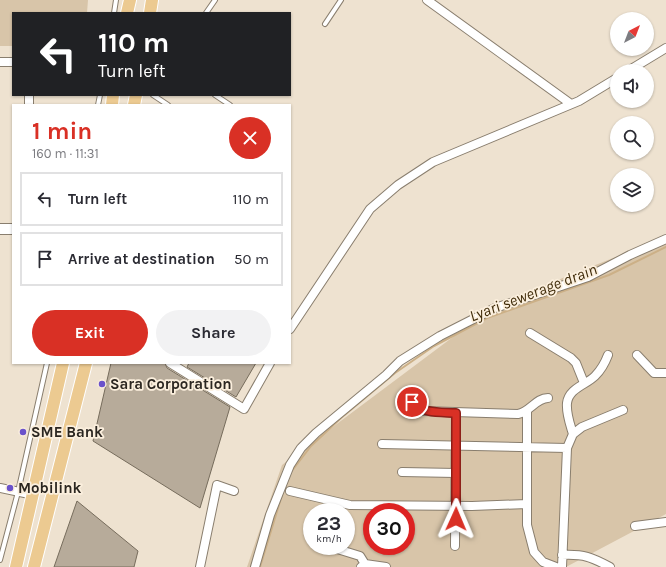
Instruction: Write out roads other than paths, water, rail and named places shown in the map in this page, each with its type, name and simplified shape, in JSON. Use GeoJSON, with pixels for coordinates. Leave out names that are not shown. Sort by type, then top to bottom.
{"type":"FeatureCollection","features":[{"type":"Feature","properties":{"kind":"main road"},"geometry":{"type":"LineString","coordinates":[[128,12],[130,0]]}},
{"type":"Feature","properties":{"kind":"main road"},"geometry":{"type":"LineString","coordinates":[[150,12],[152,0]]}},
{"type":"Feature","properties":{"kind":"main road"},"geometry":{"type":"LineString","coordinates":[[16,567],[34,495],[63,364]]}},
{"type":"Feature","properties":{"kind":"main road"},"geometry":{"type":"LineString","coordinates":[[34,567],[86,364]]}},
{"type":"Feature","properties":{"kind":"street"},"geometry":{"type":"LineString","coordinates":[[427,0],[571,104]]}},
{"type":"Feature","properties":{"kind":"street"},"geometry":{"type":"LineString","coordinates":[[640,64],[666,48]]}},
{"type":"Feature","properties":{"kind":"street"},"geometry":{"type":"LineString","coordinates":[[0,62],[12,62]]}},
{"type":"Feature","properties":{"kind":"street"},"geometry":{"type":"LineString","coordinates":[[291,328],[370,209],[398,185],[433,162],[571,104],[610,82]]}},
{"type":"Feature","properties":{"kind":"street"},"geometry":{"type":"LineString","coordinates":[[0,229],[12,229]]}},
{"type":"Feature","properties":{"kind":"street"},"geometry":{"type":"LineString","coordinates":[[255,567],[270,515],[290,466],[301,448],[316,433],[386,375],[400,361],[440,336],[495,308],[588,277],[630,255],[666,239]]}},
{"type":"Feature","properties":{"kind":"street"},"geometry":{"type":"LineString","coordinates":[[530,333],[571,358],[576,363],[584,383]]}},
{"type":"Feature","properties":{"kind":"street"},"geometry":{"type":"LineString","coordinates":[[573,434],[567,402],[571,393],[594,377],[604,366],[608,355]]}},
{"type":"Feature","properties":{"kind":"street"},"geometry":{"type":"LineString","coordinates":[[637,355],[654,373],[666,373]]}},
{"type":"Feature","properties":{"kind":"street"},"geometry":{"type":"LineString","coordinates":[[172,364],[244,409],[269,364]]}},
{"type":"Feature","properties":{"kind":"street"},"geometry":{"type":"LineString","coordinates":[[412,402],[418,409],[423,411],[518,414],[527,411],[540,400],[548,398]]}},
{"type":"Feature","properties":{"kind":"street"},"geometry":{"type":"LineString","coordinates":[[562,567],[567,448],[573,434],[582,427],[623,410]]}},
{"type":"Feature","properties":{"kind":"street"},"geometry":{"type":"LineString","coordinates":[[527,411],[527,525],[534,552],[543,562],[556,567]]}},
{"type":"Feature","properties":{"kind":"street"},"geometry":{"type":"LineString","coordinates":[[455,546],[456,413]]}},
{"type":"Feature","properties":{"kind":"street"},"geometry":{"type":"LineString","coordinates":[[382,444],[567,448]]}},
{"type":"Feature","properties":{"kind":"street"},"geometry":{"type":"LineString","coordinates":[[402,472],[456,472]]}},
{"type":"Feature","properties":{"kind":"street"},"geometry":{"type":"LineString","coordinates":[[200,567],[217,485],[234,491]]}},
{"type":"Feature","properties":{"kind":"street"},"geometry":{"type":"LineString","coordinates":[[0,488],[34,495]]}},
{"type":"Feature","properties":{"kind":"street"},"geometry":{"type":"LineString","coordinates":[[290,491],[350,505],[456,506],[527,504]]}},
{"type":"Feature","properties":{"kind":"street"},"geometry":{"type":"LineString","coordinates":[[635,526],[666,522]]}},
{"type":"Feature","properties":{"kind":"street"},"geometry":{"type":"LineString","coordinates":[[355,554],[360,556],[362,566],[386,567]]}},
{"type":"Feature","properties":{"kind":"street"},"geometry":{"type":"LineString","coordinates":[[562,555],[579,554],[595,559],[610,567]]}},
{"type":"Feature","properties":{"kind":"lane"},"geometry":{"type":"LineString","coordinates":[[114,12],[116,0]]}},
{"type":"Feature","properties":{"kind":"lane"},"geometry":{"type":"LineString","coordinates":[[207,12],[216,0]]}},
{"type":"Feature","properties":{"kind":"lane"},"geometry":{"type":"LineString","coordinates":[[325,24],[341,0]]}},
{"type":"Feature","properties":{"kind":"lane"},"geometry":{"type":"LineString","coordinates":[[154,96],[166,104]]}},
{"type":"Feature","properties":{"kind":"lane"},"geometry":{"type":"LineString","coordinates":[[216,96],[228,104]]}},
{"type":"Feature","properties":{"kind":"lane"},"geometry":{"type":"LineString","coordinates":[[0,560],[18,492],[48,364]]}},
{"type":"Feature","properties":{"kind":"waterway","name":"Lyari sewerage drain"},"geometry":{"type":"LineString","coordinates":[[291,472],[311,446],[341,418],[395,373],[434,346],[487,318],[609,275],[666,247]]}},
{"type":"Feature","properties":{"kind":"waterway","name":"Lyari sewerage drain"},"geometry":{"type":"LineString","coordinates":[[260,567],[282,495]]}},
{"type":"Feature","properties":{"kind":"place","name":"Sara Corporation"},"geometry":{"type":"Point","coordinates":[102,384]}},
{"type":"Feature","properties":{"kind":"place","name":"SME Bank"},"geometry":{"type":"Point","coordinates":[23,432]}},
{"type":"Feature","properties":{"kind":"place","name":"Mobilink"},"geometry":{"type":"Point","coordinates":[10,488]}}]}
